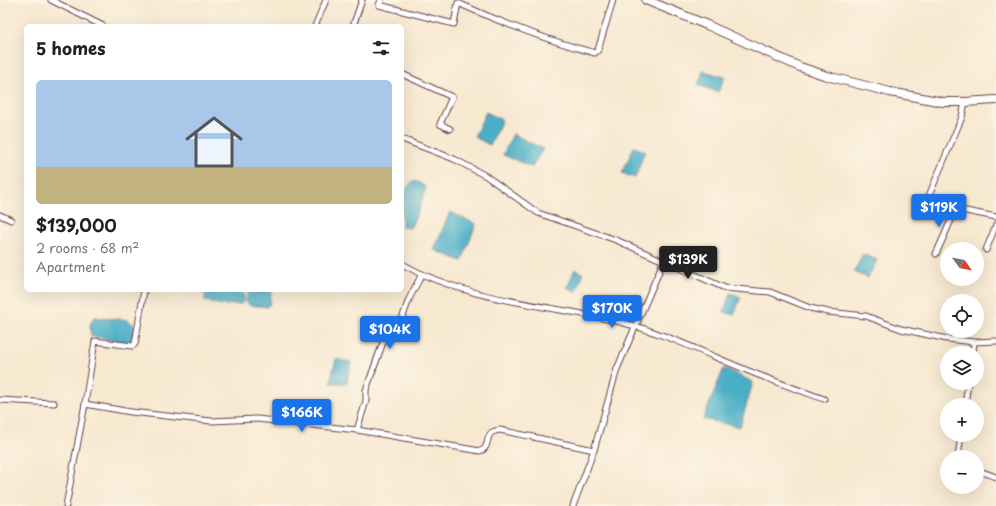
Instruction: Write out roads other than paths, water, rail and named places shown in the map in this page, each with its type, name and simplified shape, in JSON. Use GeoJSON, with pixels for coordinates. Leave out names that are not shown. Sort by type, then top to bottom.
{"type":"FeatureCollection","features":[{"type":"Feature","properties":{"kind":"main road"},"geometry":{"type":"LineString","coordinates":[[646,0],[707,25],[800,67],[827,76],[924,99],[965,102],[996,100]]}},
{"type":"Feature","properties":{"kind":"street"},"geometry":{"type":"LineString","coordinates":[[51,0],[99,24]]}},
{"type":"Feature","properties":{"kind":"street"},"geometry":{"type":"LineString","coordinates":[[316,24],[326,0]]}},
{"type":"Feature","properties":{"kind":"street"},"geometry":{"type":"LineString","coordinates":[[354,24],[362,0]]}},
{"type":"Feature","properties":{"kind":"street"},"geometry":{"type":"LineString","coordinates":[[381,0],[379,5],[454,24],[459,1],[509,26],[565,45],[595,53],[598,50],[613,0]]}},
{"type":"Feature","properties":{"kind":"street"},"geometry":{"type":"LineString","coordinates":[[404,75],[452,97],[440,124],[450,129]]}},
{"type":"Feature","properties":{"kind":"street"},"geometry":{"type":"LineString","coordinates":[[965,102],[962,117],[927,196],[928,199],[956,209],[996,217]]}},
{"type":"Feature","properties":{"kind":"street"},"geometry":{"type":"LineString","coordinates":[[404,140],[454,159],[486,176],[538,213],[616,240],[725,288],[770,292],[810,308],[835,313],[866,316],[901,328],[947,339],[974,342],[996,341]]}},
{"type":"Feature","properties":{"kind":"street"},"geometry":{"type":"LineString","coordinates":[[936,254],[956,209]]}},
{"type":"Feature","properties":{"kind":"street"},"geometry":{"type":"LineString","coordinates":[[0,215],[11,220]]}},
{"type":"Feature","properties":{"kind":"street"},"geometry":{"type":"LineString","coordinates":[[986,250],[996,225]]}},
{"type":"Feature","properties":{"kind":"street"},"geometry":{"type":"LineString","coordinates":[[573,506],[594,450],[617,369],[664,260]]}},
{"type":"Feature","properties":{"kind":"street"},"geometry":{"type":"LineString","coordinates":[[404,265],[453,287],[501,300],[622,322],[663,336],[773,381],[824,399]]}},
{"type":"Feature","properties":{"kind":"street"},"geometry":{"type":"LineString","coordinates":[[357,430],[366,401],[366,390],[387,331],[391,324],[401,322],[409,299],[422,274]]}},
{"type":"Feature","properties":{"kind":"street"},"geometry":{"type":"LineString","coordinates":[[66,506],[85,404],[94,341],[132,346],[135,344],[144,292]]}},
{"type":"Feature","properties":{"kind":"street"},"geometry":{"type":"LineString","coordinates":[[974,342],[974,346]]}},
{"type":"Feature","properties":{"kind":"street"},"geometry":{"type":"LineString","coordinates":[[0,400],[54,403]]}},
{"type":"Feature","properties":{"kind":"street"},"geometry":{"type":"LineString","coordinates":[[85,404],[131,412],[211,421],[257,419],[357,430],[480,451],[485,447],[489,433],[500,430],[594,450]]}},
{"type":"Feature","properties":{"kind":"street"},"geometry":{"type":"LineString","coordinates":[[984,473],[996,477]]}},
{"type":"Feature","properties":{"kind":"water"},"geometry":{"type":"Polygon","coordinates":[[[703,71],[725,77],[718,92],[698,85],[703,71]]]}},
{"type":"Feature","properties":{"kind":"water"},"geometry":{"type":"Polygon","coordinates":[[[486,112],[502,120],[490,145],[474,137],[486,112]]]}},
{"type":"Feature","properties":{"kind":"water"},"geometry":{"type":"Polygon","coordinates":[[[513,134],[543,149],[532,167],[503,155],[513,134]]]}},
{"type":"Feature","properties":{"kind":"water"},"geometry":{"type":"Polygon","coordinates":[[[634,147],[645,151],[635,178],[622,173],[634,147]]]}},
{"type":"Feature","properties":{"kind":"water"},"geometry":{"type":"Polygon","coordinates":[[[413,181],[420,183],[426,188],[417,215],[410,228],[404,227],[404,197],[413,181]]]}},
{"type":"Feature","properties":{"kind":"water"},"geometry":{"type":"Polygon","coordinates":[[[450,212],[476,224],[462,261],[434,250],[450,212]]]}},
{"type":"Feature","properties":{"kind":"water"},"geometry":{"type":"Polygon","coordinates":[[[863,254],[877,260],[868,278],[854,272],[863,254]]]}},
{"type":"Feature","properties":{"kind":"water"},"geometry":{"type":"Polygon","coordinates":[[[575,269],[583,274],[577,291],[567,288],[575,269]]]}},
{"type":"Feature","properties":{"kind":"water"},"geometry":{"type":"Polygon","coordinates":[[[205,292],[243,292],[245,300],[241,304],[222,305],[205,301],[205,292]]]}},
{"type":"Feature","properties":{"kind":"water"},"geometry":{"type":"Polygon","coordinates":[[[248,292],[271,292],[270,304],[267,307],[249,305],[246,302],[248,292]]]}},
{"type":"Feature","properties":{"kind":"water"},"geometry":{"type":"Polygon","coordinates":[[[730,293],[741,297],[734,315],[724,312],[730,293]]]}},
{"type":"Feature","properties":{"kind":"water"},"geometry":{"type":"Polygon","coordinates":[[[94,317],[128,320],[135,326],[133,340],[125,342],[91,336],[90,325],[94,317]]]}},
{"type":"Feature","properties":{"kind":"water"},"geometry":{"type":"Polygon","coordinates":[[[336,359],[351,362],[347,383],[330,383],[336,359]]]}},
{"type":"Feature","properties":{"kind":"water"},"geometry":{"type":"Polygon","coordinates":[[[724,368],[753,382],[740,427],[703,419],[724,368]]]}}]}
